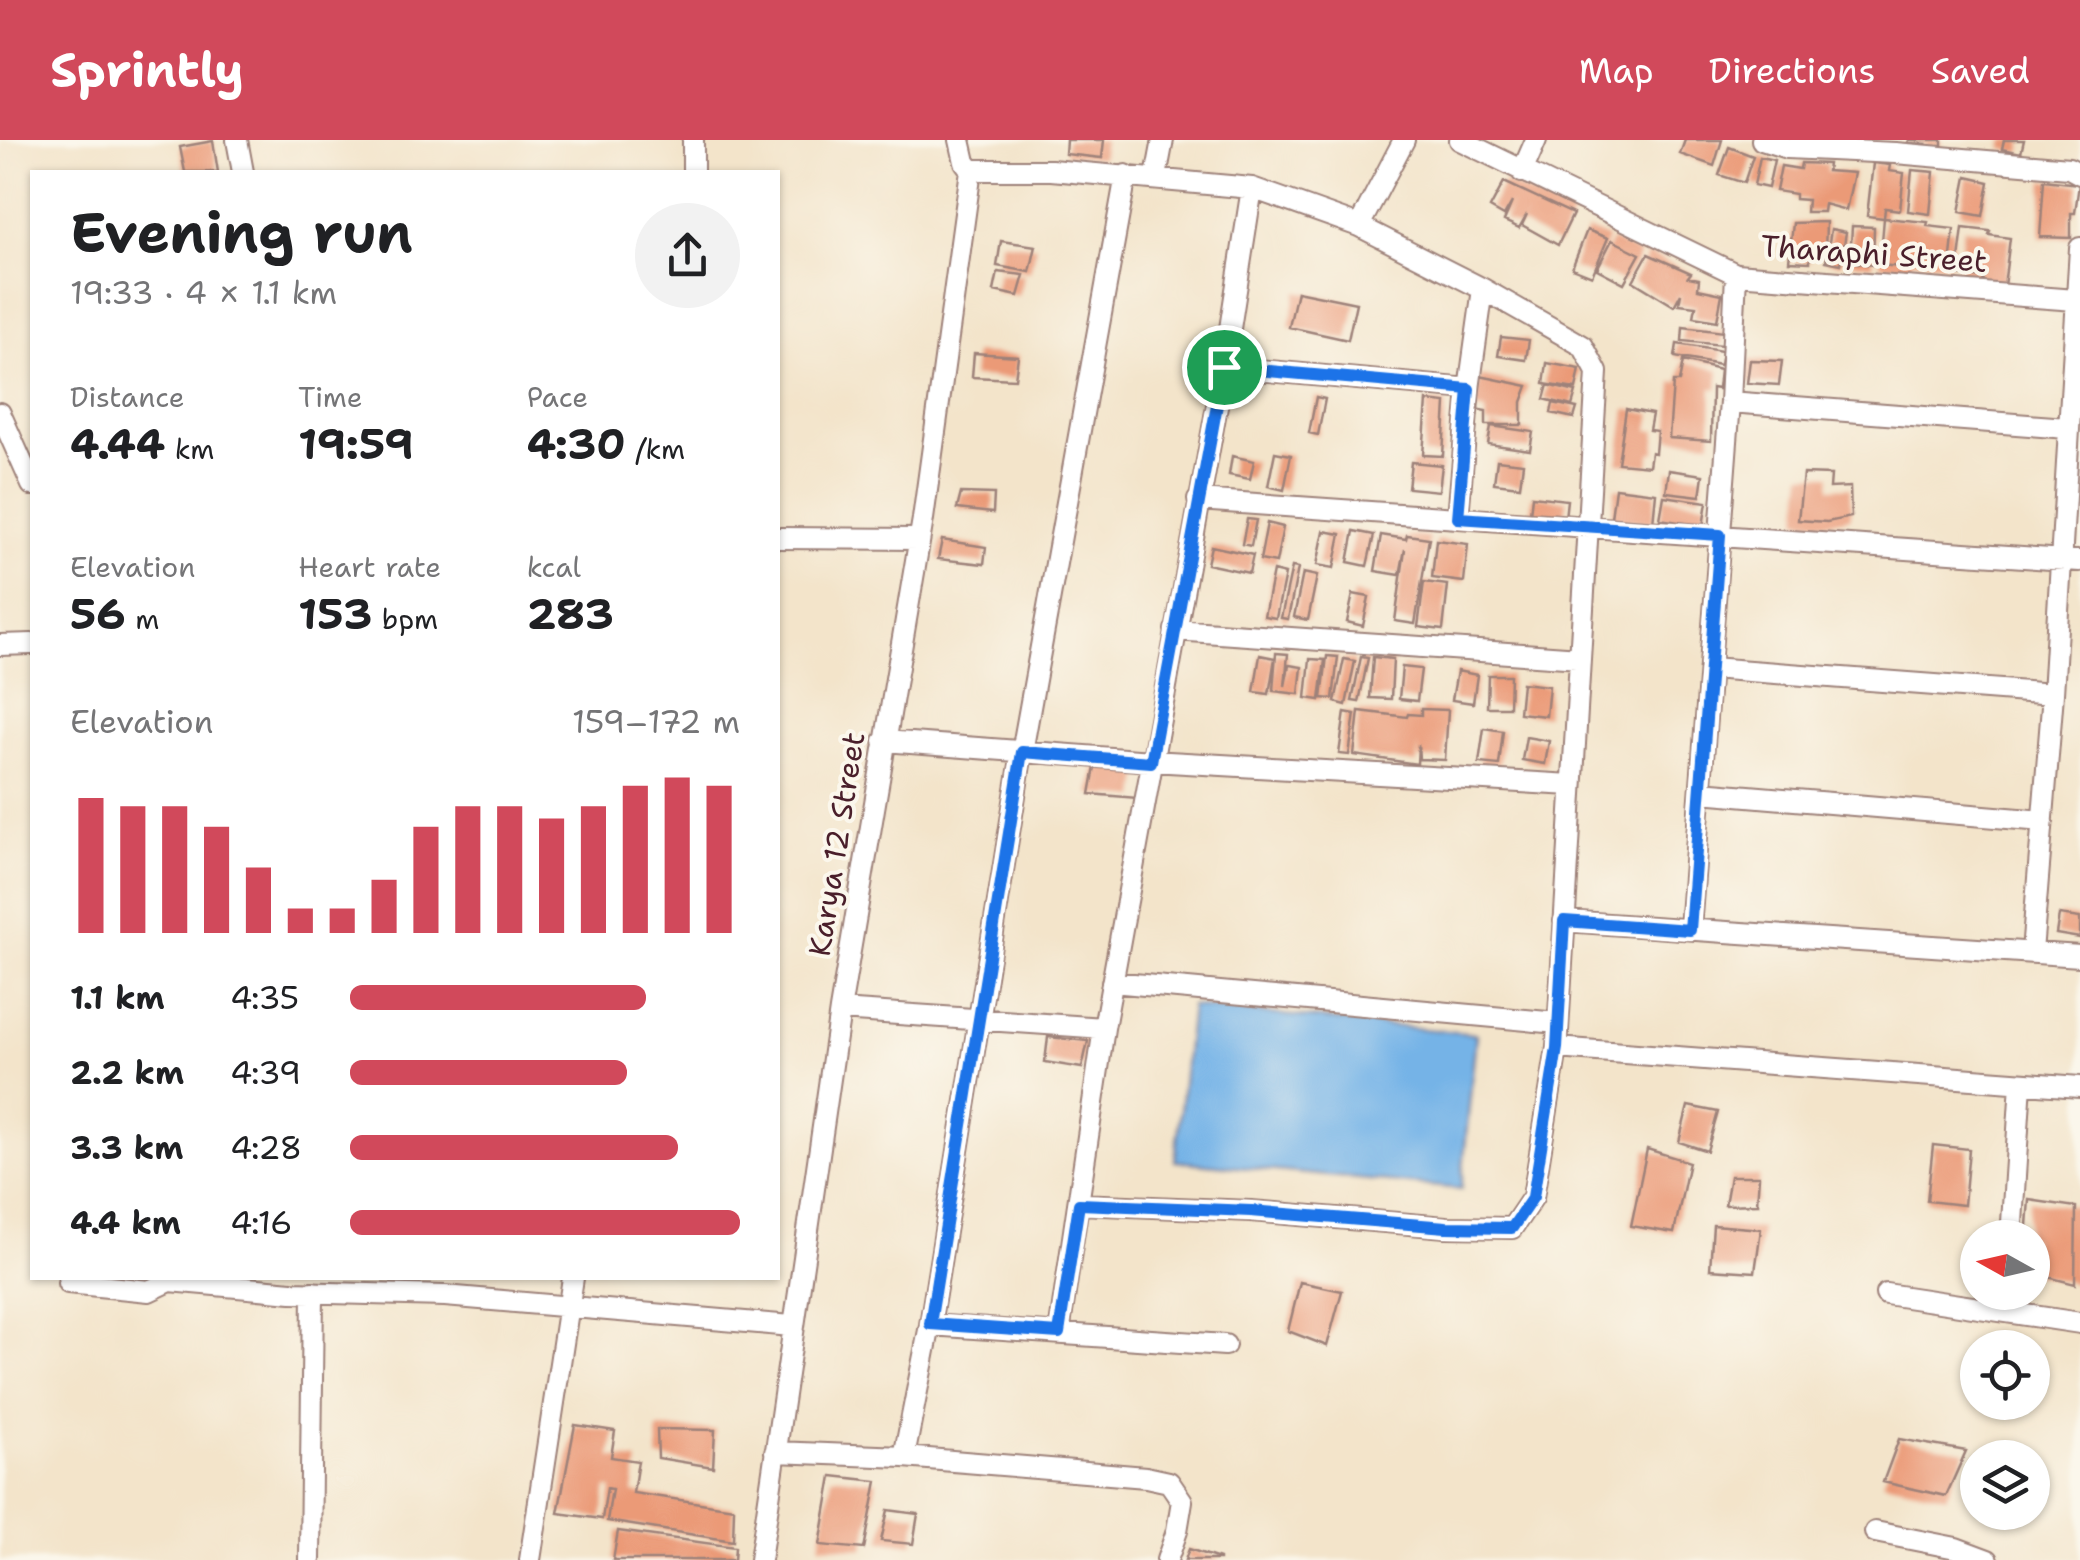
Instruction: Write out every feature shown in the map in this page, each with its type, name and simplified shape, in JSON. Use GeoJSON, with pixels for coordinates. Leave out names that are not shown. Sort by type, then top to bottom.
{"type":"FeatureCollection","features":[{"type":"Feature","properties":{"kind":"street"},"geometry":{"type":"LineString","coordinates":[[237,140],[242,170]]}},
{"type":"Feature","properties":{"kind":"street"},"geometry":{"type":"LineString","coordinates":[[692,140],[692,170]]}},
{"type":"Feature","properties":{"kind":"street","name":"Karya 12 Street"},"geometry":{"type":"LineString","coordinates":[[760,1560],[840,1010],[919,539],[971,170],[960,140]]}},
{"type":"Feature","properties":{"kind":"street"},"geometry":{"type":"LineString","coordinates":[[1156,177],[1163,140]]}},
{"type":"Feature","properties":{"kind":"street"},"geometry":{"type":"LineString","coordinates":[[1359,226],[1404,140]]}},
{"type":"Feature","properties":{"kind":"street","name":"Tharaphi Street"},"geometry":{"type":"LineString","coordinates":[[1460,140],[1736,274],[2075,300]]}},
{"type":"Feature","properties":{"kind":"street"},"geometry":{"type":"LineString","coordinates":[[1522,172],[1536,140]]}},
{"type":"Feature","properties":{"kind":"street"},"geometry":{"type":"LineString","coordinates":[[1762,140],[1786,148],[1896,146],[2068,168],[2080,174]]}},
{"type":"Feature","properties":{"kind":"street"},"geometry":{"type":"LineString","coordinates":[[971,170],[1126,175],[1252,188],[1359,226],[1483,289],[1583,346],[1596,372],[1557,1048],[1533,1197],[1512,1228],[1079,1204]]}},
{"type":"Feature","properties":{"kind":"street"},"geometry":{"type":"LineString","coordinates":[[904,1457],[930,1324],[1022,752],[1126,175]]}},
{"type":"Feature","properties":{"kind":"street"},"geometry":{"type":"LineString","coordinates":[[1059,1333],[1104,1028],[1224,367],[1252,188]]}},
{"type":"Feature","properties":{"kind":"street"},"geometry":{"type":"LineString","coordinates":[[2032,952],[2053,694],[2070,561],[2067,428],[2080,248]]}},
{"type":"Feature","properties":{"kind":"street"},"geometry":{"type":"LineString","coordinates":[[1690,930],[1736,274]]}},
{"type":"Feature","properties":{"kind":"street"},"geometry":{"type":"LineString","coordinates":[[1458,518],[1469,389],[1483,289]]}},
{"type":"Feature","properties":{"kind":"street"},"geometry":{"type":"LineString","coordinates":[[1224,367],[1469,389]]}},
{"type":"Feature","properties":{"kind":"street"},"geometry":{"type":"LineString","coordinates":[[1730,402],[2067,428]]}},
{"type":"Feature","properties":{"kind":"street"},"geometry":{"type":"LineString","coordinates":[[0,413],[30,480]]}},
{"type":"Feature","properties":{"kind":"street"},"geometry":{"type":"LineString","coordinates":[[1198,500],[2070,561]]}},
{"type":"Feature","properties":{"kind":"street"},"geometry":{"type":"LineString","coordinates":[[780,538],[919,539]]}},
{"type":"Feature","properties":{"kind":"street"},"geometry":{"type":"LineString","coordinates":[[1175,630],[1580,658]]}},
{"type":"Feature","properties":{"kind":"street"},"geometry":{"type":"LineString","coordinates":[[0,646],[30,644]]}},
{"type":"Feature","properties":{"kind":"street"},"geometry":{"type":"LineString","coordinates":[[1710,668],[2053,694]]}},
{"type":"Feature","properties":{"kind":"street"},"geometry":{"type":"LineString","coordinates":[[884,741],[1151,762],[1572,785]]}},
{"type":"Feature","properties":{"kind":"street"},"geometry":{"type":"LineString","coordinates":[[1701,792],[2042,820]]}},
{"type":"Feature","properties":{"kind":"street"},"geometry":{"type":"LineString","coordinates":[[1564,921],[2080,956]]}},
{"type":"Feature","properties":{"kind":"street"},"geometry":{"type":"LineString","coordinates":[[1112,982],[1558,1024]]}},
{"type":"Feature","properties":{"kind":"street"},"geometry":{"type":"LineString","coordinates":[[840,1010],[1104,1028]]}},
{"type":"Feature","properties":{"kind":"street"},"geometry":{"type":"LineString","coordinates":[[1557,1048],[2080,1087]]}},
{"type":"Feature","properties":{"kind":"street"},"geometry":{"type":"LineString","coordinates":[[2012,1220],[2021,1084]]}},
{"type":"Feature","properties":{"kind":"street"},"geometry":{"type":"LineString","coordinates":[[74,1282],[150,1291],[167,1280]]}},
{"type":"Feature","properties":{"kind":"street"},"geometry":{"type":"LineString","coordinates":[[187,1280],[445,1296],[792,1326]]}},
{"type":"Feature","properties":{"kind":"street"},"geometry":{"type":"LineString","coordinates":[[530,1560],[573,1280]]}},
{"type":"Feature","properties":{"kind":"street"},"geometry":{"type":"LineString","coordinates":[[310,1560],[328,1288]]}},
{"type":"Feature","properties":{"kind":"street"},"geometry":{"type":"LineString","coordinates":[[1886,1294],[1960,1299]]}},
{"type":"Feature","properties":{"kind":"street"},"geometry":{"type":"LineString","coordinates":[[2035,1310],[2080,1323]]}},
{"type":"Feature","properties":{"kind":"street"},"geometry":{"type":"LineString","coordinates":[[930,1324],[1226,1345]]}},
{"type":"Feature","properties":{"kind":"street"},"geometry":{"type":"LineString","coordinates":[[775,1452],[904,1457],[1168,1482],[1182,1501],[1177,1531],[1166,1560]]}},
{"type":"Feature","properties":{"kind":"street"},"geometry":{"type":"LineString","coordinates":[[1874,1532],[1956,1548],[1988,1560]]}},
{"type":"Feature","properties":{"kind":"water"},"geometry":{"type":"Polygon","coordinates":[[[1191,1006],[1476,1034],[1461,1189],[1175,1161],[1191,1006]]]}},
{"type":"Feature","properties":{"kind":"building"},"geometry":{"type":"Polygon","coordinates":[[[1066,140],[1104,140],[1102,158],[1065,154],[1066,140]]]}},
{"type":"Feature","properties":{"kind":"building"},"geometry":{"type":"Polygon","coordinates":[[[1685,140],[1722,140],[1714,166],[1680,154],[1685,140]]]}},
{"type":"Feature","properties":{"kind":"building"},"geometry":{"type":"Polygon","coordinates":[[[1942,140],[1942,146],[1925,147],[1926,144],[1908,143],[1942,140]]]}},
{"type":"Feature","properties":{"kind":"building"},"geometry":{"type":"Polygon","coordinates":[[[2004,140],[2024,140],[2021,153],[2002,149],[2004,140]]]}},
{"type":"Feature","properties":{"kind":"building"},"geometry":{"type":"Polygon","coordinates":[[[213,141],[218,170],[185,170],[180,147],[213,141]]]}},
{"type":"Feature","properties":{"kind":"building"},"geometry":{"type":"Polygon","coordinates":[[[1729,147],[1753,156],[1744,183],[1719,175],[1729,147]]]}},
{"type":"Feature","properties":{"kind":"building"},"geometry":{"type":"Polygon","coordinates":[[[1760,157],[1774,160],[1768,188],[1754,185],[1760,157]]]}},
{"type":"Feature","properties":{"kind":"building"},"geometry":{"type":"Polygon","coordinates":[[[1801,163],[1828,164],[1827,171],[1854,173],[1846,210],[1824,204],[1823,212],[1806,212],[1807,200],[1776,191],[1781,166],[1800,169],[1801,163]]]}},
{"type":"Feature","properties":{"kind":"building"},"geometry":{"type":"Polygon","coordinates":[[[1873,163],[1890,165],[1889,171],[1904,173],[1900,210],[1885,208],[1884,218],[1867,216],[1873,163]]]}},
{"type":"Feature","properties":{"kind":"building"},"geometry":{"type":"Polygon","coordinates":[[[1912,170],[1934,172],[1930,214],[1908,211],[1912,170]]]}},
{"type":"Feature","properties":{"kind":"building"},"geometry":{"type":"Polygon","coordinates":[[[1967,177],[1989,182],[1983,216],[1960,212],[1967,177]]]}},
{"type":"Feature","properties":{"kind":"building"},"geometry":{"type":"Polygon","coordinates":[[[2044,180],[2079,184],[2075,213],[2071,213],[2071,238],[2040,237],[2044,180]]]}},
{"type":"Feature","properties":{"kind":"building"},"geometry":{"type":"Polygon","coordinates":[[[1504,182],[1573,214],[1558,245],[1522,225],[1527,214],[1519,228],[1504,221],[1512,202],[1504,216],[1490,208],[1504,182]]]}},
{"type":"Feature","properties":{"kind":"building"},"geometry":{"type":"Polygon","coordinates":[[[1884,218],[1954,229],[1950,265],[1912,260],[1912,268],[1880,265],[1884,218]]]}},
{"type":"Feature","properties":{"kind":"building"},"geometry":{"type":"Polygon","coordinates":[[[1826,222],[1825,255],[1810,255],[1810,262],[1789,261],[1793,223],[1826,222]]]}},
{"type":"Feature","properties":{"kind":"building"},"geometry":{"type":"Polygon","coordinates":[[[1852,226],[1874,227],[1873,265],[1850,262],[1852,226]]]}},
{"type":"Feature","properties":{"kind":"building"},"geometry":{"type":"Polygon","coordinates":[[[1963,228],[2010,238],[2004,286],[1983,283],[1984,278],[1957,275],[1963,228]]]}},
{"type":"Feature","properties":{"kind":"building"},"geometry":{"type":"Polygon","coordinates":[[[1831,229],[1846,232],[1841,264],[1826,261],[1831,229]]]}},
{"type":"Feature","properties":{"kind":"building"},"geometry":{"type":"Polygon","coordinates":[[[1587,230],[1608,238],[1592,276],[1572,268],[1587,230]]]}},
{"type":"Feature","properties":{"kind":"building"},"geometry":{"type":"Polygon","coordinates":[[[1612,240],[1640,254],[1624,283],[1597,269],[1612,240]]]}},
{"type":"Feature","properties":{"kind":"building"},"geometry":{"type":"Polygon","coordinates":[[[1001,241],[1036,246],[1030,272],[997,266],[1001,241]]]}},
{"type":"Feature","properties":{"kind":"building"},"geometry":{"type":"Polygon","coordinates":[[[1648,254],[1691,273],[1688,277],[1699,279],[1698,289],[1722,294],[1717,321],[1694,317],[1696,306],[1679,304],[1681,293],[1674,306],[1633,281],[1648,254]]]}},
{"type":"Feature","properties":{"kind":"building"},"geometry":{"type":"Polygon","coordinates":[[[998,272],[1024,275],[1018,296],[994,291],[998,272]]]}},
{"type":"Feature","properties":{"kind":"building"},"geometry":{"type":"Polygon","coordinates":[[[1297,291],[1356,303],[1348,340],[1289,327],[1297,291]]]}},
{"type":"Feature","properties":{"kind":"building"},"geometry":{"type":"Polygon","coordinates":[[[1683,327],[1724,332],[1722,345],[1682,341],[1683,327]]]}},
{"type":"Feature","properties":{"kind":"building"},"geometry":{"type":"Polygon","coordinates":[[[1501,337],[1529,340],[1526,360],[1498,356],[1501,337]]]}},
{"type":"Feature","properties":{"kind":"building"},"geometry":{"type":"Polygon","coordinates":[[[1677,344],[1722,351],[1720,365],[1675,357],[1677,344]]]}},
{"type":"Feature","properties":{"kind":"building"},"geometry":{"type":"Polygon","coordinates":[[[974,353],[1018,356],[1015,379],[972,377],[974,353]]]}},
{"type":"Feature","properties":{"kind":"building"},"geometry":{"type":"Polygon","coordinates":[[[1750,360],[1782,361],[1779,385],[1747,383],[1750,360]]]}},
{"type":"Feature","properties":{"kind":"building"},"geometry":{"type":"Polygon","coordinates":[[[1683,361],[1720,370],[1718,389],[1712,388],[1711,441],[1669,438],[1673,382],[1679,382],[1683,361]]]}},
{"type":"Feature","properties":{"kind":"building"},"geometry":{"type":"Polygon","coordinates":[[[1547,363],[1580,369],[1576,389],[1544,384],[1547,363]]]}},
{"type":"Feature","properties":{"kind":"building"},"geometry":{"type":"Polygon","coordinates":[[[1480,376],[1528,386],[1522,402],[1522,425],[1486,425],[1486,411],[1475,409],[1480,376]]]}},
{"type":"Feature","properties":{"kind":"building"},"geometry":{"type":"Polygon","coordinates":[[[1548,385],[1576,392],[1572,406],[1544,399],[1548,385]]]}},
{"type":"Feature","properties":{"kind":"building"},"geometry":{"type":"Polygon","coordinates":[[[1316,397],[1325,399],[1318,435],[1309,433],[1316,397]]]}},
{"type":"Feature","properties":{"kind":"building"},"geometry":{"type":"Polygon","coordinates":[[[1427,401],[1446,403],[1443,456],[1423,455],[1427,401]]]}},
{"type":"Feature","properties":{"kind":"building"},"geometry":{"type":"Polygon","coordinates":[[[1553,403],[1577,408],[1574,418],[1551,413],[1553,403]]]}},
{"type":"Feature","properties":{"kind":"building"},"geometry":{"type":"Polygon","coordinates":[[[1626,409],[1652,414],[1649,430],[1657,431],[1649,466],[1618,463],[1626,409]]]}},
{"type":"Feature","properties":{"kind":"building"},"geometry":{"type":"Polygon","coordinates":[[[1491,426],[1533,432],[1530,450],[1488,444],[1491,426]]]}},
{"type":"Feature","properties":{"kind":"building"},"geometry":{"type":"Polygon","coordinates":[[[1275,452],[1291,455],[1284,490],[1268,486],[1275,452]]]}},
{"type":"Feature","properties":{"kind":"building"},"geometry":{"type":"Polygon","coordinates":[[[1232,456],[1254,461],[1250,479],[1229,475],[1232,456]]]}},
{"type":"Feature","properties":{"kind":"building"},"geometry":{"type":"Polygon","coordinates":[[[1497,460],[1523,463],[1520,486],[1494,483],[1497,460]]]}},
{"type":"Feature","properties":{"kind":"building"},"geometry":{"type":"Polygon","coordinates":[[[1411,462],[1442,465],[1439,491],[1408,488],[1411,462]]]}},
{"type":"Feature","properties":{"kind":"building"},"geometry":{"type":"Polygon","coordinates":[[[1669,470],[1703,475],[1700,496],[1666,492],[1669,470]]]}},
{"type":"Feature","properties":{"kind":"building"},"geometry":{"type":"Polygon","coordinates":[[[1803,474],[1831,475],[1830,488],[1850,487],[1851,517],[1827,522],[1798,520],[1803,474]]]}},
{"type":"Feature","properties":{"kind":"building"},"geometry":{"type":"Polygon","coordinates":[[[1615,488],[1656,493],[1653,523],[1611,518],[1615,488]]]}},
{"type":"Feature","properties":{"kind":"building"},"geometry":{"type":"Polygon","coordinates":[[[961,493],[994,494],[993,513],[957,509],[961,493]]]}},
{"type":"Feature","properties":{"kind":"building"},"geometry":{"type":"Polygon","coordinates":[[[1532,496],[1567,500],[1565,518],[1530,514],[1532,496]]]}},
{"type":"Feature","properties":{"kind":"building"},"geometry":{"type":"Polygon","coordinates":[[[1664,496],[1707,502],[1703,526],[1660,519],[1664,496]]]}},
{"type":"Feature","properties":{"kind":"building"},"geometry":{"type":"Polygon","coordinates":[[[1247,519],[1256,520],[1251,546],[1242,544],[1247,519]]]}},
{"type":"Feature","properties":{"kind":"building"},"geometry":{"type":"Polygon","coordinates":[[[1267,523],[1283,527],[1276,563],[1260,560],[1267,523]]]}},
{"type":"Feature","properties":{"kind":"building"},"geometry":{"type":"Polygon","coordinates":[[[1324,531],[1341,534],[1334,568],[1317,565],[1324,531]]]}},
{"type":"Feature","properties":{"kind":"building"},"geometry":{"type":"Polygon","coordinates":[[[1354,531],[1374,535],[1367,566],[1348,562],[1354,531]]]}},
{"type":"Feature","properties":{"kind":"building"},"geometry":{"type":"Polygon","coordinates":[[[1381,535],[1429,538],[1415,624],[1395,621],[1405,549],[1400,575],[1375,571],[1381,535]]]}},
{"type":"Feature","properties":{"kind":"building"},"geometry":{"type":"Polygon","coordinates":[[[942,540],[986,547],[984,564],[938,559],[942,540]]]}},
{"type":"Feature","properties":{"kind":"building"},"geometry":{"type":"Polygon","coordinates":[[[1436,540],[1468,544],[1464,582],[1432,578],[1436,540]]]}},
{"type":"Feature","properties":{"kind":"building"},"geometry":{"type":"Polygon","coordinates":[[[1211,546],[1253,555],[1249,573],[1207,564],[1211,546]]]}},
{"type":"Feature","properties":{"kind":"building"},"geometry":{"type":"Polygon","coordinates":[[[1292,567],[1298,568],[1288,619],[1281,618],[1292,567]]]}},
{"type":"Feature","properties":{"kind":"building"},"geometry":{"type":"Polygon","coordinates":[[[1273,571],[1285,574],[1276,618],[1264,616],[1273,571]]]}},
{"type":"Feature","properties":{"kind":"building"},"geometry":{"type":"Polygon","coordinates":[[[1303,573],[1317,576],[1308,620],[1294,617],[1303,573]]]}},
{"type":"Feature","properties":{"kind":"building"},"geometry":{"type":"Polygon","coordinates":[[[1424,582],[1448,585],[1443,630],[1418,627],[1424,582]]]}},
{"type":"Feature","properties":{"kind":"building"},"geometry":{"type":"Polygon","coordinates":[[[1353,594],[1369,597],[1363,626],[1347,622],[1353,594]]]}},
{"type":"Feature","properties":{"kind":"building"},"geometry":{"type":"Polygon","coordinates":[[[1276,653],[1288,654],[1285,686],[1289,665],[1302,667],[1299,694],[1273,691],[1276,653]]]}},
{"type":"Feature","properties":{"kind":"building"},"geometry":{"type":"Polygon","coordinates":[[[1260,655],[1275,658],[1269,694],[1254,692],[1260,655]]]}},
{"type":"Feature","properties":{"kind":"building"},"geometry":{"type":"Polygon","coordinates":[[[1327,656],[1338,657],[1333,699],[1322,698],[1327,656]]]}},
{"type":"Feature","properties":{"kind":"building"},"geometry":{"type":"Polygon","coordinates":[[[1361,657],[1368,658],[1359,702],[1352,701],[1361,657]]]}},
{"type":"Feature","properties":{"kind":"building"},"geometry":{"type":"Polygon","coordinates":[[[1373,657],[1393,659],[1391,699],[1370,698],[1373,657]]]}},
{"type":"Feature","properties":{"kind":"building"},"geometry":{"type":"Polygon","coordinates":[[[1310,659],[1325,660],[1320,700],[1306,698],[1310,659]]]}},
{"type":"Feature","properties":{"kind":"building"},"geometry":{"type":"Polygon","coordinates":[[[1344,659],[1355,661],[1346,705],[1335,702],[1344,659]]]}},
{"type":"Feature","properties":{"kind":"building"},"geometry":{"type":"Polygon","coordinates":[[[1402,667],[1421,669],[1417,701],[1399,699],[1402,667]]]}},
{"type":"Feature","properties":{"kind":"building"},"geometry":{"type":"Polygon","coordinates":[[[1457,671],[1477,675],[1473,703],[1452,700],[1457,671]]]}},
{"type":"Feature","properties":{"kind":"building"},"geometry":{"type":"Polygon","coordinates":[[[1488,675],[1510,675],[1509,707],[1487,707],[1488,675]]]}},
{"type":"Feature","properties":{"kind":"building"},"geometry":{"type":"Polygon","coordinates":[[[1522,683],[1549,686],[1546,716],[1519,713],[1522,683]]]}},
{"type":"Feature","properties":{"kind":"building"},"geometry":{"type":"Polygon","coordinates":[[[1421,709],[1448,710],[1445,760],[1419,759],[1418,744],[1417,764],[1354,755],[1359,711],[1407,717],[1421,715],[1421,709]]]}},
{"type":"Feature","properties":{"kind":"building"},"geometry":{"type":"Polygon","coordinates":[[[1345,712],[1355,714],[1349,755],[1339,754],[1345,712]]]}},
{"type":"Feature","properties":{"kind":"building"},"geometry":{"type":"Polygon","coordinates":[[[1484,728],[1503,731],[1499,765],[1479,763],[1484,728]]]}},
{"type":"Feature","properties":{"kind":"building"},"geometry":{"type":"Polygon","coordinates":[[[1526,737],[1549,741],[1545,764],[1522,760],[1526,737]]]}},
{"type":"Feature","properties":{"kind":"building"},"geometry":{"type":"Polygon","coordinates":[[[1095,767],[1141,768],[1137,798],[1090,794],[1095,767]]]}},
{"type":"Feature","properties":{"kind":"building"},"geometry":{"type":"Polygon","coordinates":[[[2059,915],[2080,918],[2080,938],[2056,934],[2059,915]]]}},
{"type":"Feature","properties":{"kind":"building"},"geometry":{"type":"Polygon","coordinates":[[[1048,1037],[1088,1041],[1082,1068],[1045,1062],[1048,1037]]]}},
{"type":"Feature","properties":{"kind":"building"},"geometry":{"type":"Polygon","coordinates":[[[1688,1106],[1718,1112],[1707,1151],[1679,1142],[1688,1106]]]}},
{"type":"Feature","properties":{"kind":"building"},"geometry":{"type":"Polygon","coordinates":[[[1933,1145],[1969,1149],[1964,1205],[1927,1201],[1933,1145]]]}},
{"type":"Feature","properties":{"kind":"building"},"geometry":{"type":"Polygon","coordinates":[[[1647,1149],[1689,1162],[1674,1233],[1631,1226],[1647,1149]]]}},
{"type":"Feature","properties":{"kind":"building"},"geometry":{"type":"Polygon","coordinates":[[[1730,1176],[1759,1176],[1757,1204],[1725,1205],[1730,1176]]]}},
{"type":"Feature","properties":{"kind":"building"},"geometry":{"type":"Polygon","coordinates":[[[2029,1200],[2076,1207],[2075,1284],[2050,1278],[2050,1220],[2027,1220],[2029,1200]]]}},
{"type":"Feature","properties":{"kind":"building"},"geometry":{"type":"Polygon","coordinates":[[[1713,1225],[1761,1229],[1755,1272],[1710,1269],[1713,1225]]]}},
{"type":"Feature","properties":{"kind":"building"},"geometry":{"type":"Polygon","coordinates":[[[1300,1282],[1342,1291],[1327,1346],[1288,1331],[1300,1282]]]}},
{"type":"Feature","properties":{"kind":"building"},"geometry":{"type":"Polygon","coordinates":[[[575,1425],[615,1431],[611,1457],[638,1461],[633,1493],[734,1508],[733,1541],[607,1521],[612,1489],[607,1488],[602,1519],[558,1513],[575,1425]]]}},
{"type":"Feature","properties":{"kind":"building"},"geometry":{"type":"Polygon","coordinates":[[[657,1429],[715,1430],[713,1467],[658,1458],[657,1429]]]}},
{"type":"Feature","properties":{"kind":"building"},"geometry":{"type":"Polygon","coordinates":[[[1899,1439],[1960,1450],[1960,1464],[1946,1496],[1883,1482],[1899,1439]]]}},
{"type":"Feature","properties":{"kind":"building"},"geometry":{"type":"Polygon","coordinates":[[[832,1476],[877,1481],[864,1549],[820,1545],[832,1476]]]}},
{"type":"Feature","properties":{"kind":"building"},"geometry":{"type":"Polygon","coordinates":[[[888,1510],[918,1514],[913,1544],[881,1541],[888,1510]]]}},
{"type":"Feature","properties":{"kind":"building"},"geometry":{"type":"Polygon","coordinates":[[[618,1531],[735,1547],[734,1560],[613,1560],[618,1531]]]}},
{"type":"Feature","properties":{"kind":"building"},"geometry":{"type":"Polygon","coordinates":[[[1189,1549],[1219,1559],[1219,1560],[1185,1560],[1189,1549]]]}},
{"type":"Feature","properties":{"kind":"route"},"geometry":{"type":"LineString","coordinates":[[1224,367],[1469,389],[1458,518],[1720,535],[1690,930],[1564,921],[1557,1048],[1533,1197],[1512,1228],[1079,1204],[1059,1333],[930,1324],[1022,752],[1151,762],[1224,367]]}}]}
